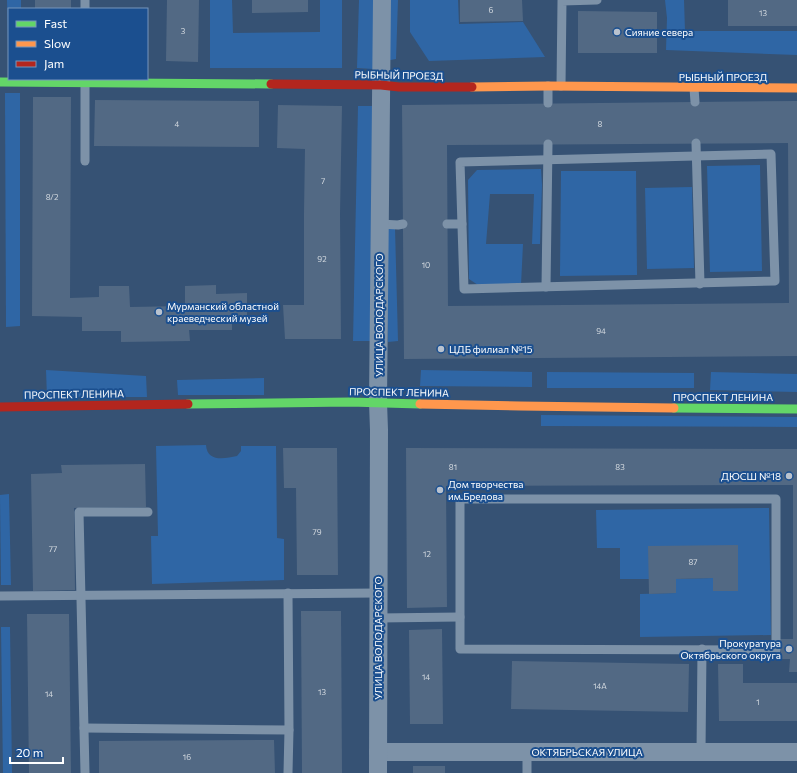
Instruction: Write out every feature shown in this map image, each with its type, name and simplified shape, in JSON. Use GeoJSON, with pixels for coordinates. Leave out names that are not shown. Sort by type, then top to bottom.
{"type":"FeatureCollection","features":[{"type":"Feature","properties":{"kind":"street","name":"УЛИЦА ВОЛОДАРСКОГО"},"geometry":{"type":"LineString","coordinates":[[378,773],[378,402],[382,0]]}},
{"type":"Feature","properties":{"kind":"street","name":"РЫБНЫЙ ПРОЕЗД"},"geometry":{"type":"LineString","coordinates":[[0,82],[85,81],[381,85],[399,87],[560,86],[797,88]]}},
{"type":"Feature","properties":{"kind":"street","name":"ПРОСПЕКТ ЛЕНИНА"},"geometry":{"type":"LineString","coordinates":[[0,407],[378,402],[534,406],[797,409]]}},
{"type":"Feature","properties":{"kind":"street","name":"ОКТЯБРЬСКАЯ УЛИЦА"},"geometry":{"type":"LineString","coordinates":[[378,752],[797,752]]}},
{"type":"Feature","properties":{"kind":"lane"},"geometry":{"type":"LineString","coordinates":[[560,86],[562,1],[597,0]]}},
{"type":"Feature","properties":{"kind":"lane"},"geometry":{"type":"LineString","coordinates":[[85,81],[85,161]]}},
{"type":"Feature","properties":{"kind":"lane"},"geometry":{"type":"LineString","coordinates":[[548,86],[548,103]]}},
{"type":"Feature","properties":{"kind":"lane"},"geometry":{"type":"LineString","coordinates":[[694,88],[695,102]]}},
{"type":"Feature","properties":{"kind":"lane"},"geometry":{"type":"LineString","coordinates":[[696,143],[700,284]]}},
{"type":"Feature","properties":{"kind":"lane"},"geometry":{"type":"LineString","coordinates":[[546,287],[548,144]]}},
{"type":"Feature","properties":{"kind":"lane"},"geometry":{"type":"LineString","coordinates":[[771,154],[775,281],[464,289],[460,162],[547,160],[771,154]]}},
{"type":"Feature","properties":{"kind":"lane"},"geometry":{"type":"LineString","coordinates":[[380,224],[403,224]]}},
{"type":"Feature","properties":{"kind":"lane"},"geometry":{"type":"LineString","coordinates":[[448,224],[462,224]]}},
{"type":"Feature","properties":{"kind":"lane"},"geometry":{"type":"LineString","coordinates":[[460,499],[776,499],[776,650],[460,649],[460,617],[460,499]]}},
{"type":"Feature","properties":{"kind":"lane"},"geometry":{"type":"LineString","coordinates":[[85,773],[79,512],[148,512]]}},
{"type":"Feature","properties":{"kind":"lane"},"geometry":{"type":"LineString","coordinates":[[0,596],[378,592]]}},
{"type":"Feature","properties":{"kind":"lane"},"geometry":{"type":"LineString","coordinates":[[288,593],[288,773]]}},
{"type":"Feature","properties":{"kind":"lane"},"geometry":{"type":"LineString","coordinates":[[378,618],[460,617]]}},
{"type":"Feature","properties":{"kind":"lane"},"geometry":{"type":"LineString","coordinates":[[701,752],[702,649]]}},
{"type":"Feature","properties":{"kind":"lane"},"geometry":{"type":"LineString","coordinates":[[84,728],[289,730]]}},
{"type":"Feature","properties":{"kind":"lane"},"geometry":{"type":"LineString","coordinates":[[527,752],[527,773]]}},
{"type":"Feature","properties":{"kind":"shaded area"},"geometry":{"type":"Polygon","coordinates":[[[7,0],[21,0],[21,8],[8,8],[8,49],[7,0]]]}},
{"type":"Feature","properties":{"kind":"shaded area"},"geometry":{"type":"Polygon","coordinates":[[[210,0],[232,0],[233,33],[320,32],[320,0],[342,0],[342,68],[210,68],[210,0]]]}},
{"type":"Feature","properties":{"kind":"shaded area"},"geometry":{"type":"Polygon","coordinates":[[[359,0],[375,0],[373,69],[357,68],[359,0]]]}},
{"type":"Feature","properties":{"kind":"shaded area"},"geometry":{"type":"Polygon","coordinates":[[[386,0],[398,0],[396,59],[385,61],[386,0]]]}},
{"type":"Feature","properties":{"kind":"shaded area"},"geometry":{"type":"Polygon","coordinates":[[[410,0],[458,0],[459,24],[523,22],[545,57],[429,61],[410,32],[410,0]]]}},
{"type":"Feature","properties":{"kind":"shaded area"},"geometry":{"type":"Polygon","coordinates":[[[665,0],[684,0],[685,31],[797,31],[797,55],[666,50],[667,18],[665,0]]]}},
{"type":"Feature","properties":{"kind":"shaded area"},"geometry":{"type":"Polygon","coordinates":[[[5,93],[20,93],[20,326],[6,327],[5,93]]]}},
{"type":"Feature","properties":{"kind":"shaded area"},"geometry":{"type":"Polygon","coordinates":[[[358,106],[376,106],[371,341],[353,341],[358,106]]]}},
{"type":"Feature","properties":{"kind":"shaded area"},"geometry":{"type":"Polygon","coordinates":[[[760,165],[762,271],[710,272],[707,166],[760,165]]]}},
{"type":"Feature","properties":{"kind":"shaded area"},"geometry":{"type":"Polygon","coordinates":[[[541,169],[542,185],[540,244],[532,244],[534,194],[490,194],[486,244],[523,244],[521,285],[478,285],[469,279],[468,180],[477,170],[541,169]]]}},
{"type":"Feature","properties":{"kind":"shaded area"},"geometry":{"type":"Polygon","coordinates":[[[561,171],[636,171],[637,275],[560,276],[561,171]]]}},
{"type":"Feature","properties":{"kind":"shaded area"},"geometry":{"type":"Polygon","coordinates":[[[692,187],[694,268],[647,269],[645,188],[692,187]]]}},
{"type":"Feature","properties":{"kind":"shaded area"},"geometry":{"type":"Polygon","coordinates":[[[395,228],[398,341],[388,342],[385,229],[395,228]]]}},
{"type":"Feature","properties":{"kind":"shaded area"},"geometry":{"type":"Polygon","coordinates":[[[46,370],[146,376],[147,397],[47,397],[46,370]]]}},
{"type":"Feature","properties":{"kind":"shaded area"},"geometry":{"type":"Polygon","coordinates":[[[421,370],[532,372],[532,387],[420,386],[421,370]]]}},
{"type":"Feature","properties":{"kind":"shaded area"},"geometry":{"type":"Polygon","coordinates":[[[547,372],[694,373],[694,388],[547,388],[547,372]]]}},
{"type":"Feature","properties":{"kind":"shaded area"},"geometry":{"type":"Polygon","coordinates":[[[711,372],[797,374],[797,392],[710,390],[711,372]]]}},
{"type":"Feature","properties":{"kind":"shaded area"},"geometry":{"type":"Polygon","coordinates":[[[264,378],[264,395],[178,395],[177,380],[264,378]]]}},
{"type":"Feature","properties":{"kind":"shaded area"},"geometry":{"type":"Polygon","coordinates":[[[541,415],[797,417],[797,427],[541,426],[541,415]]]}},
{"type":"Feature","properties":{"kind":"shaded area"},"geometry":{"type":"Polygon","coordinates":[[[206,445],[209,454],[217,458],[237,456],[241,451],[241,446],[276,446],[277,538],[284,539],[284,580],[152,584],[151,536],[158,536],[156,446],[206,445]]]}},
{"type":"Feature","properties":{"kind":"shaded area"},"geometry":{"type":"Polygon","coordinates":[[[9,494],[11,585],[1,585],[0,495],[9,494]]]}},
{"type":"Feature","properties":{"kind":"shaded area"},"geometry":{"type":"Polygon","coordinates":[[[769,508],[771,635],[640,637],[640,594],[676,593],[676,579],[713,578],[713,591],[738,591],[738,545],[649,579],[620,579],[620,548],[597,548],[596,510],[769,508]]]}},
{"type":"Feature","properties":{"kind":"shaded area"},"geometry":{"type":"Polygon","coordinates":[[[1,627],[10,627],[12,773],[3,773],[1,627]]]}},
{"type":"Feature","properties":{"kind":"building"},"geometry":{"type":"Polygon","coordinates":[[[35,0],[71,0],[71,8],[35,8],[35,0]]]}},
{"type":"Feature","properties":{"kind":"building"},"geometry":{"type":"Polygon","coordinates":[[[167,0],[199,0],[198,62],[166,61],[167,0]]]}},
{"type":"Feature","properties":{"kind":"building"},"geometry":{"type":"Polygon","coordinates":[[[252,0],[308,0],[308,12],[252,13],[252,0]]]}},
{"type":"Feature","properties":{"kind":"building"},"geometry":{"type":"Polygon","coordinates":[[[460,0],[522,0],[523,21],[460,22],[460,0]]]}},
{"type":"Feature","properties":{"kind":"building"},"geometry":{"type":"Polygon","coordinates":[[[728,0],[797,0],[797,26],[728,26],[728,0]]]}},
{"type":"Feature","properties":{"kind":"building","name":"Сияние севера"},"geometry":{"type":"Polygon","coordinates":[[[578,11],[657,12],[657,53],[578,53],[578,11]]]}},
{"type":"Feature","properties":{"kind":"building"},"geometry":{"type":"Polygon","coordinates":[[[33,97],[71,97],[70,298],[99,297],[99,286],[129,286],[130,307],[185,306],[185,286],[216,285],[216,294],[247,293],[247,319],[232,319],[232,330],[189,330],[190,341],[121,342],[121,331],[82,331],[82,317],[32,316],[33,97]]]}},
{"type":"Feature","properties":{"kind":"building"},"geometry":{"type":"Polygon","coordinates":[[[95,100],[259,101],[259,147],[94,146],[95,100]]]}},
{"type":"Feature","properties":{"kind":"building"},"geometry":{"type":"Polygon","coordinates":[[[797,101],[797,356],[404,359],[402,105],[797,101]],[[788,143],[447,145],[448,306],[789,303],[788,143]]]}},
{"type":"Feature","properties":{"kind":"building"},"geometry":{"type":"Polygon","coordinates":[[[278,105],[342,106],[340,214],[341,339],[285,339],[283,305],[304,305],[305,149],[277,148],[278,105]]]}},
{"type":"Feature","properties":{"kind":"building"},"geometry":{"type":"Polygon","coordinates":[[[283,448],[337,448],[338,575],[297,575],[296,488],[284,488],[283,448]]]}},
{"type":"Feature","properties":{"kind":"building"},"geometry":{"type":"Polygon","coordinates":[[[406,448],[797,449],[797,672],[789,672],[790,659],[781,659],[780,639],[793,639],[793,485],[446,486],[447,607],[407,608],[406,448]]]}},
{"type":"Feature","properties":{"kind":"building"},"geometry":{"type":"Polygon","coordinates":[[[145,464],[146,507],[74,508],[75,590],[33,591],[31,474],[62,473],[61,465],[145,464]]]}},
{"type":"Feature","properties":{"kind":"building"},"geometry":{"type":"Polygon","coordinates":[[[738,545],[738,591],[713,591],[713,578],[676,579],[676,593],[649,594],[648,546],[738,545]]]}},
{"type":"Feature","properties":{"kind":"building"},"geometry":{"type":"Polygon","coordinates":[[[301,611],[341,611],[342,773],[302,773],[301,611]]]}},
{"type":"Feature","properties":{"kind":"building"},"geometry":{"type":"Polygon","coordinates":[[[27,614],[69,614],[71,773],[29,773],[27,614]]]}},
{"type":"Feature","properties":{"kind":"building"},"geometry":{"type":"Polygon","coordinates":[[[442,629],[443,724],[410,724],[409,630],[442,629]]]}},
{"type":"Feature","properties":{"kind":"building"},"geometry":{"type":"Polygon","coordinates":[[[512,661],[689,664],[688,712],[511,709],[512,661]]]}},
{"type":"Feature","properties":{"kind":"building"},"geometry":{"type":"Polygon","coordinates":[[[718,664],[743,664],[743,683],[797,683],[797,721],[719,721],[718,664]]]}},
{"type":"Feature","properties":{"kind":"building"},"geometry":{"type":"Polygon","coordinates":[[[274,740],[275,773],[99,773],[99,741],[274,740]]]}},
{"type":"Feature","properties":{"kind":"building"},"geometry":{"type":"Polygon","coordinates":[[[413,766],[445,766],[445,773],[413,773],[413,766]]]}},
{"type":"Feature","properties":{"kind":"traffic: fast"},"geometry":{"type":"LineString","coordinates":[[0,82],[271,84]]}},
{"type":"Feature","properties":{"kind":"traffic: fast"},"geometry":{"type":"LineString","coordinates":[[188,404],[350,402],[420,404]]}},
{"type":"Feature","properties":{"kind":"traffic: fast"},"geometry":{"type":"LineString","coordinates":[[674,408],[797,409]]}},
{"type":"Feature","properties":{"kind":"traffic: slow"},"geometry":{"type":"LineString","coordinates":[[472,87],[548,86],[797,88]]}},
{"type":"Feature","properties":{"kind":"traffic: slow"},"geometry":{"type":"LineString","coordinates":[[420,404],[674,408]]}},
{"type":"Feature","properties":{"kind":"traffic: jam"},"geometry":{"type":"LineString","coordinates":[[271,84],[472,87]]}},
{"type":"Feature","properties":{"kind":"traffic: jam"},"geometry":{"type":"LineString","coordinates":[[0,407],[188,404]]}},
{"type":"Feature","properties":{"kind":"place","name":"Сияние севера"},"geometry":{"type":"Point","coordinates":[617,32]}},
{"type":"Feature","properties":{"kind":"place","name":"Мурманский областной краеведческий музей"},"geometry":{"type":"Point","coordinates":[159,312]}},
{"type":"Feature","properties":{"kind":"place","name":"ЦДБ филиал №15"},"geometry":{"type":"Point","coordinates":[441,349]}},
{"type":"Feature","properties":{"kind":"place","name":"ДЮСШ №18"},"geometry":{"type":"Point","coordinates":[789,476]}},
{"type":"Feature","properties":{"kind":"place","name":"Дом творчества им.Бредова"},"geometry":{"type":"Point","coordinates":[440,490]}},
{"type":"Feature","properties":{"kind":"place","name":"Прокуратура Октябрьского округа"},"geometry":{"type":"Point","coordinates":[789,649]}}]}
